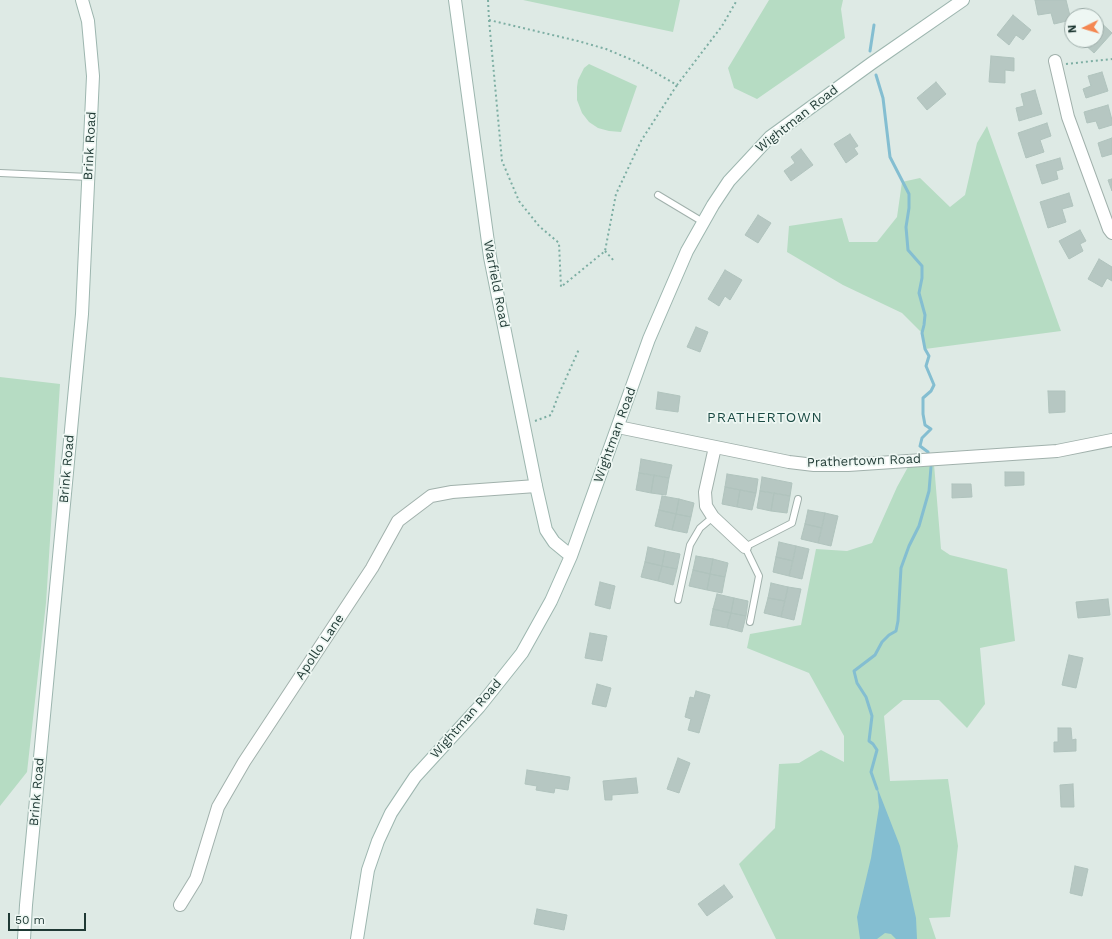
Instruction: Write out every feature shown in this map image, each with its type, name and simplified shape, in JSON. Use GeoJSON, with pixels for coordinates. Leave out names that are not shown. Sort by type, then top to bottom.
{"type":"FeatureCollection","features":[{"type":"Feature","properties":{"kind":"main road","name":"Brink Road"},"geometry":{"type":"LineString","coordinates":[[24,939],[82,314],[93,76],[88,21],[82,0]]}},
{"type":"Feature","properties":{"kind":"main road","name":"Warfield Road"},"geometry":{"type":"LineString","coordinates":[[455,0],[490,257],[536,486],[546,530],[554,542],[571,556]]}},
{"type":"Feature","properties":{"kind":"main road","name":"Wightman Road"},"geometry":{"type":"LineString","coordinates":[[357,939],[368,870],[390,813],[415,777],[479,707],[522,653],[551,601],[571,556],[649,339],[687,251],[729,180],[770,137],[962,0]]}},
{"type":"Feature","properties":{"kind":"main road"},"geometry":{"type":"LineString","coordinates":[[1056,63],[1068,117],[1109,229],[1112,233]]}},
{"type":"Feature","properties":{"kind":"main road","name":"Prathertown Road"},"geometry":{"type":"LineString","coordinates":[[618,427],[789,462],[814,465],[848,465],[1057,451],[1112,440]]}},
{"type":"Feature","properties":{"kind":"main road"},"geometry":{"type":"LineString","coordinates":[[715,447],[705,492],[706,506],[713,517],[745,547]]}},
{"type":"Feature","properties":{"kind":"main road","name":"Apollo Lane"},"geometry":{"type":"LineString","coordinates":[[180,905],[196,879],[218,808],[244,762],[372,568],[398,521],[430,496],[452,492],[536,486]]}},
{"type":"Feature","properties":{"kind":"lane"},"geometry":{"type":"LineString","coordinates":[[0,173],[89,177]]}},
{"type":"Feature","properties":{"kind":"lane"},"geometry":{"type":"LineString","coordinates":[[658,195],[703,222]]}},
{"type":"Feature","properties":{"kind":"lane"},"geometry":{"type":"LineString","coordinates":[[750,622],[759,576],[745,547],[792,523],[798,499]]}},
{"type":"Feature","properties":{"kind":"lane"},"geometry":{"type":"LineString","coordinates":[[678,600],[690,545],[700,528],[713,517]]}},
{"type":"Feature","properties":{"kind":"path"},"geometry":{"type":"LineString","coordinates":[[488,0],[502,161],[519,201],[539,226],[559,243],[561,287],[605,251],[616,194],[642,141],[677,85],[722,26],[737,0]]}},
{"type":"Feature","properties":{"kind":"path"},"geometry":{"type":"LineString","coordinates":[[489,20],[606,49],[637,62],[677,85]]}},
{"type":"Feature","properties":{"kind":"path"},"geometry":{"type":"LineString","coordinates":[[1056,63],[1112,59]]}},
{"type":"Feature","properties":{"kind":"path"},"geometry":{"type":"LineString","coordinates":[[605,251],[615,262]]}},
{"type":"Feature","properties":{"kind":"path"},"geometry":{"type":"LineString","coordinates":[[524,425],[551,415],[579,348]]}},
{"type":"Feature","properties":{"kind":"green space"},"geometry":{"type":"Polygon","coordinates":[[[523,0],[680,0],[673,32],[523,0]]]}},
{"type":"Feature","properties":{"kind":"green space"},"geometry":{"type":"Polygon","coordinates":[[[769,0],[843,0],[841,9],[845,38],[757,99],[734,88],[728,68],[769,0]]]}},
{"type":"Feature","properties":{"kind":"green space"},"geometry":{"type":"Polygon","coordinates":[[[589,64],[637,86],[621,132],[598,128],[589,122],[582,113],[577,100],[578,80],[584,68],[589,64]]]}},
{"type":"Feature","properties":{"kind":"green space"},"geometry":{"type":"Polygon","coordinates":[[[987,126],[1061,331],[925,349],[922,333],[902,313],[843,285],[787,252],[789,226],[842,218],[849,242],[877,242],[897,217],[902,182],[920,178],[950,207],[965,195],[977,143],[987,126]]]}},
{"type":"Feature","properties":{"kind":"green space"},"geometry":{"type":"Polygon","coordinates":[[[0,377],[60,384],[46,603],[27,772],[0,806],[0,377]]]}},
{"type":"Feature","properties":{"kind":"green space"},"geometry":{"type":"Polygon","coordinates":[[[934,464],[941,549],[950,555],[1007,569],[1015,641],[980,648],[985,704],[967,728],[939,700],[903,700],[884,716],[890,781],[948,779],[958,846],[950,917],[929,918],[936,939],[776,939],[739,864],[775,828],[779,764],[799,763],[821,750],[844,762],[844,736],[809,673],[747,648],[750,634],[801,625],[816,549],[847,551],[872,543],[897,487],[908,467],[934,464]]]}},
{"type":"Feature","properties":{"kind":"water"},"geometry":{"type":"Polygon","coordinates":[[[877,787],[900,846],[916,918],[917,939],[896,939],[891,934],[885,933],[877,939],[860,939],[857,917],[871,858],[879,807],[877,787]]]}},
{"type":"Feature","properties":{"kind":"building"},"geometry":{"type":"Polygon","coordinates":[[[1035,0],[1066,0],[1068,8],[1064,8],[1064,22],[1054,24],[1051,13],[1038,15],[1035,0]]]}},
{"type":"Feature","properties":{"kind":"building"},"geometry":{"type":"Polygon","coordinates":[[[1013,15],[1031,30],[1023,40],[1016,35],[1009,45],[997,35],[1013,15]]]}},
{"type":"Feature","properties":{"kind":"building"},"geometry":{"type":"Polygon","coordinates":[[[1104,26],[1112,33],[1104,42],[1104,26]]]}},
{"type":"Feature","properties":{"kind":"building"},"geometry":{"type":"Polygon","coordinates":[[[1089,48],[1098,48],[1094,53],[1089,48]]]}},
{"type":"Feature","properties":{"kind":"building"},"geometry":{"type":"Polygon","coordinates":[[[991,56],[1014,58],[1014,71],[1005,70],[1005,83],[989,82],[991,56]]]}},
{"type":"Feature","properties":{"kind":"building"},"geometry":{"type":"Polygon","coordinates":[[[1102,72],[1108,91],[1086,98],[1083,89],[1091,86],[1088,76],[1102,72]]]}},
{"type":"Feature","properties":{"kind":"building"},"geometry":{"type":"Polygon","coordinates":[[[936,82],[946,94],[927,110],[917,98],[936,82]]]}},
{"type":"Feature","properties":{"kind":"building"},"geometry":{"type":"Polygon","coordinates":[[[1035,90],[1042,114],[1019,121],[1016,108],[1024,106],[1021,94],[1035,90]]]}},
{"type":"Feature","properties":{"kind":"building"},"geometry":{"type":"Polygon","coordinates":[[[1108,105],[1112,125],[1099,129],[1096,121],[1087,123],[1084,112],[1108,105]]]}},
{"type":"Feature","properties":{"kind":"building"},"geometry":{"type":"Polygon","coordinates":[[[1047,123],[1051,136],[1040,140],[1044,152],[1026,158],[1018,133],[1047,123]]]}},
{"type":"Feature","properties":{"kind":"building"},"geometry":{"type":"Polygon","coordinates":[[[850,134],[858,146],[854,148],[858,154],[846,163],[834,144],[850,134]]]}},
{"type":"Feature","properties":{"kind":"building"},"geometry":{"type":"Polygon","coordinates":[[[1112,138],[1112,154],[1102,157],[1098,143],[1112,138]]]}},
{"type":"Feature","properties":{"kind":"building"},"geometry":{"type":"Polygon","coordinates":[[[801,149],[813,165],[791,181],[784,171],[795,163],[791,157],[801,149]]]}},
{"type":"Feature","properties":{"kind":"building"},"geometry":{"type":"Polygon","coordinates":[[[1060,158],[1063,169],[1056,171],[1058,179],[1042,184],[1036,165],[1060,158]]]}},
{"type":"Feature","properties":{"kind":"building"},"geometry":{"type":"Polygon","coordinates":[[[1112,179],[1112,191],[1108,180],[1112,179]]]}},
{"type":"Feature","properties":{"kind":"building"},"geometry":{"type":"Polygon","coordinates":[[[1069,193],[1073,206],[1062,209],[1066,222],[1048,228],[1040,202],[1069,193]]]}},
{"type":"Feature","properties":{"kind":"building"},"geometry":{"type":"Polygon","coordinates":[[[758,215],[771,223],[758,243],[745,235],[758,215]]]}},
{"type":"Feature","properties":{"kind":"building"},"geometry":{"type":"Polygon","coordinates":[[[1080,230],[1086,241],[1080,244],[1083,251],[1069,259],[1059,241],[1080,230]]]}},
{"type":"Feature","properties":{"kind":"building"},"geometry":{"type":"Polygon","coordinates":[[[1099,259],[1112,267],[1112,281],[1107,278],[1102,287],[1088,279],[1099,259]]]}},
{"type":"Feature","properties":{"kind":"building"},"geometry":{"type":"Polygon","coordinates":[[[725,270],[742,280],[730,300],[725,296],[719,306],[708,299],[725,270]]]}},
{"type":"Feature","properties":{"kind":"building"},"geometry":{"type":"Polygon","coordinates":[[[696,327],[708,332],[700,352],[687,347],[696,327]]]}},
{"type":"Feature","properties":{"kind":"building"},"geometry":{"type":"Polygon","coordinates":[[[1048,391],[1065,391],[1065,412],[1049,413],[1048,391]]]}},
{"type":"Feature","properties":{"kind":"building"},"geometry":{"type":"Polygon","coordinates":[[[658,392],[680,396],[678,412],[656,409],[658,392]]]}},
{"type":"Feature","properties":{"kind":"building"},"geometry":{"type":"Polygon","coordinates":[[[641,459],[672,465],[669,478],[639,473],[641,459]]]}},
{"type":"Feature","properties":{"kind":"building"},"geometry":{"type":"Polygon","coordinates":[[[1005,472],[1024,472],[1024,485],[1005,486],[1005,472]]]}},
{"type":"Feature","properties":{"kind":"building"},"geometry":{"type":"Polygon","coordinates":[[[639,473],[654,475],[651,493],[636,490],[639,473]]]}},
{"type":"Feature","properties":{"kind":"building"},"geometry":{"type":"Polygon","coordinates":[[[727,474],[758,479],[756,493],[725,487],[727,474]]]}},
{"type":"Feature","properties":{"kind":"building"},"geometry":{"type":"Polygon","coordinates":[[[654,475],[669,478],[666,495],[651,493],[654,475]]]}},
{"type":"Feature","properties":{"kind":"building"},"geometry":{"type":"Polygon","coordinates":[[[762,477],[792,483],[790,496],[760,491],[762,477]]]}},
{"type":"Feature","properties":{"kind":"building"},"geometry":{"type":"Polygon","coordinates":[[[952,484],[971,484],[972,497],[952,498],[952,484]]]}},
{"type":"Feature","properties":{"kind":"building"},"geometry":{"type":"Polygon","coordinates":[[[725,487],[740,490],[737,507],[722,504],[725,487]]]}},
{"type":"Feature","properties":{"kind":"building"},"geometry":{"type":"Polygon","coordinates":[[[740,490],[756,493],[752,510],[737,507],[740,490]]]}},
{"type":"Feature","properties":{"kind":"building"},"geometry":{"type":"Polygon","coordinates":[[[760,491],[774,493],[771,511],[757,508],[760,491]]]}},
{"type":"Feature","properties":{"kind":"building"},"geometry":{"type":"Polygon","coordinates":[[[774,493],[790,496],[787,513],[771,511],[774,493]]]}},
{"type":"Feature","properties":{"kind":"building"},"geometry":{"type":"Polygon","coordinates":[[[662,496],[679,499],[676,514],[659,510],[662,496]]]}},
{"type":"Feature","properties":{"kind":"building"},"geometry":{"type":"Polygon","coordinates":[[[679,499],[694,503],[691,517],[676,514],[679,499]]]}},
{"type":"Feature","properties":{"kind":"building"},"geometry":{"type":"Polygon","coordinates":[[[659,510],[676,514],[672,530],[655,526],[659,510]]]}},
{"type":"Feature","properties":{"kind":"building"},"geometry":{"type":"Polygon","coordinates":[[[808,510],[825,513],[822,528],[805,524],[808,510]]]}},
{"type":"Feature","properties":{"kind":"building"},"geometry":{"type":"Polygon","coordinates":[[[825,513],[838,516],[831,546],[818,543],[825,513]]]}},
{"type":"Feature","properties":{"kind":"building"},"geometry":{"type":"Polygon","coordinates":[[[676,514],[691,517],[687,533],[672,530],[676,514]]]}},
{"type":"Feature","properties":{"kind":"building"},"geometry":{"type":"Polygon","coordinates":[[[805,524],[822,528],[818,543],[801,539],[805,524]]]}},
{"type":"Feature","properties":{"kind":"building"},"geometry":{"type":"Polygon","coordinates":[[[779,542],[796,546],[793,561],[776,557],[779,542]]]}},
{"type":"Feature","properties":{"kind":"building"},"geometry":{"type":"Polygon","coordinates":[[[796,546],[809,549],[802,579],[789,576],[796,546]]]}},
{"type":"Feature","properties":{"kind":"building"},"geometry":{"type":"Polygon","coordinates":[[[648,547],[665,551],[662,566],[645,562],[648,547]]]}},
{"type":"Feature","properties":{"kind":"building"},"geometry":{"type":"Polygon","coordinates":[[[665,551],[680,554],[677,569],[662,566],[665,551]]]}},
{"type":"Feature","properties":{"kind":"building"},"geometry":{"type":"Polygon","coordinates":[[[696,556],[713,559],[710,574],[693,570],[696,556]]]}},
{"type":"Feature","properties":{"kind":"building"},"geometry":{"type":"Polygon","coordinates":[[[776,557],[793,561],[789,576],[773,572],[776,557]]]}},
{"type":"Feature","properties":{"kind":"building"},"geometry":{"type":"Polygon","coordinates":[[[713,559],[728,563],[725,577],[710,574],[713,559]]]}},
{"type":"Feature","properties":{"kind":"building"},"geometry":{"type":"Polygon","coordinates":[[[645,562],[662,566],[658,581],[641,577],[645,562]]]}},
{"type":"Feature","properties":{"kind":"building"},"geometry":{"type":"Polygon","coordinates":[[[662,566],[677,569],[673,585],[658,581],[662,566]]]}},
{"type":"Feature","properties":{"kind":"building"},"geometry":{"type":"Polygon","coordinates":[[[693,570],[710,574],[707,590],[689,586],[693,570]]]}},
{"type":"Feature","properties":{"kind":"building"},"geometry":{"type":"Polygon","coordinates":[[[710,574],[725,577],[722,593],[707,590],[710,574]]]}},
{"type":"Feature","properties":{"kind":"building"},"geometry":{"type":"Polygon","coordinates":[[[600,582],[615,586],[610,609],[595,605],[600,582]]]}},
{"type":"Feature","properties":{"kind":"building"},"geometry":{"type":"Polygon","coordinates":[[[771,583],[788,587],[785,601],[768,598],[771,583]]]}},
{"type":"Feature","properties":{"kind":"building"},"geometry":{"type":"Polygon","coordinates":[[[788,587],[801,589],[794,620],[781,617],[788,587]]]}},
{"type":"Feature","properties":{"kind":"building"},"geometry":{"type":"Polygon","coordinates":[[[717,594],[734,598],[731,613],[713,609],[717,594]]]}},
{"type":"Feature","properties":{"kind":"building"},"geometry":{"type":"Polygon","coordinates":[[[734,598],[748,601],[746,616],[731,613],[734,598]]]}},
{"type":"Feature","properties":{"kind":"building"},"geometry":{"type":"Polygon","coordinates":[[[768,598],[785,601],[781,617],[764,613],[768,598]]]}},
{"type":"Feature","properties":{"kind":"building"},"geometry":{"type":"Polygon","coordinates":[[[1108,599],[1110,615],[1078,618],[1076,602],[1108,599]]]}},
{"type":"Feature","properties":{"kind":"building"},"geometry":{"type":"Polygon","coordinates":[[[713,609],[731,613],[727,628],[710,625],[713,609]]]}},
{"type":"Feature","properties":{"kind":"building"},"geometry":{"type":"Polygon","coordinates":[[[731,613],[746,616],[742,632],[727,628],[731,613]]]}},
{"type":"Feature","properties":{"kind":"building"},"geometry":{"type":"Polygon","coordinates":[[[590,633],[607,636],[602,661],[585,658],[590,633]]]}},
{"type":"Feature","properties":{"kind":"building"},"geometry":{"type":"Polygon","coordinates":[[[1069,655],[1083,658],[1076,688],[1062,685],[1069,655]]]}},
{"type":"Feature","properties":{"kind":"building"},"geometry":{"type":"Polygon","coordinates":[[[597,684],[611,688],[606,707],[592,704],[597,684]]]}},
{"type":"Feature","properties":{"kind":"building"},"geometry":{"type":"Polygon","coordinates":[[[696,691],[710,695],[699,733],[688,730],[691,719],[685,717],[690,697],[694,698],[696,691]]]}},
{"type":"Feature","properties":{"kind":"building"},"geometry":{"type":"Polygon","coordinates":[[[1058,728],[1071,728],[1072,740],[1076,739],[1076,751],[1054,752],[1054,742],[1058,742],[1058,728]]]}},
{"type":"Feature","properties":{"kind":"building"},"geometry":{"type":"Polygon","coordinates":[[[678,758],[690,763],[679,793],[667,789],[678,758]]]}},
{"type":"Feature","properties":{"kind":"building"},"geometry":{"type":"Polygon","coordinates":[[[527,770],[570,777],[568,790],[555,788],[554,793],[536,790],[537,786],[525,784],[527,770]]]}},
{"type":"Feature","properties":{"kind":"building"},"geometry":{"type":"Polygon","coordinates":[[[636,778],[638,793],[612,795],[612,800],[605,800],[603,781],[636,778]]]}},
{"type":"Feature","properties":{"kind":"building"},"geometry":{"type":"Polygon","coordinates":[[[1073,784],[1074,807],[1061,807],[1060,785],[1073,784]]]}},
{"type":"Feature","properties":{"kind":"building"},"geometry":{"type":"Polygon","coordinates":[[[1075,866],[1088,869],[1082,896],[1070,893],[1075,866]]]}},
{"type":"Feature","properties":{"kind":"building"},"geometry":{"type":"Polygon","coordinates":[[[724,885],[733,897],[707,916],[698,904],[724,885]]]}},
{"type":"Feature","properties":{"kind":"building"},"geometry":{"type":"Polygon","coordinates":[[[537,909],[567,915],[564,930],[534,924],[537,909]]]}},
{"type":"Feature","properties":{"kind":"waterway"},"geometry":{"type":"LineString","coordinates":[[870,51],[874,25]]}},
{"type":"Feature","properties":{"kind":"waterway"},"geometry":{"type":"LineString","coordinates":[[876,75],[883,98],[890,157],[909,194],[909,208],[906,227],[908,250],[922,266],[922,278],[919,293],[925,315],[922,333],[925,349],[929,356],[926,366],[934,385],[931,391],[923,398],[925,425],[931,429],[922,438],[920,446],[928,452],[929,456]]}},
{"type":"Feature","properties":{"kind":"waterway"},"geometry":{"type":"LineString","coordinates":[[877,789],[871,772],[877,750],[869,741],[872,716],[866,697],[857,683],[854,671],[875,655],[882,642],[896,631],[898,621],[901,568],[909,546],[919,526],[929,491],[931,467]]}},
{"type":"Feature","properties":{"kind":"district","name":"PRATHERTOWN"},"geometry":{"type":"Point","coordinates":[765,418]}}]}
